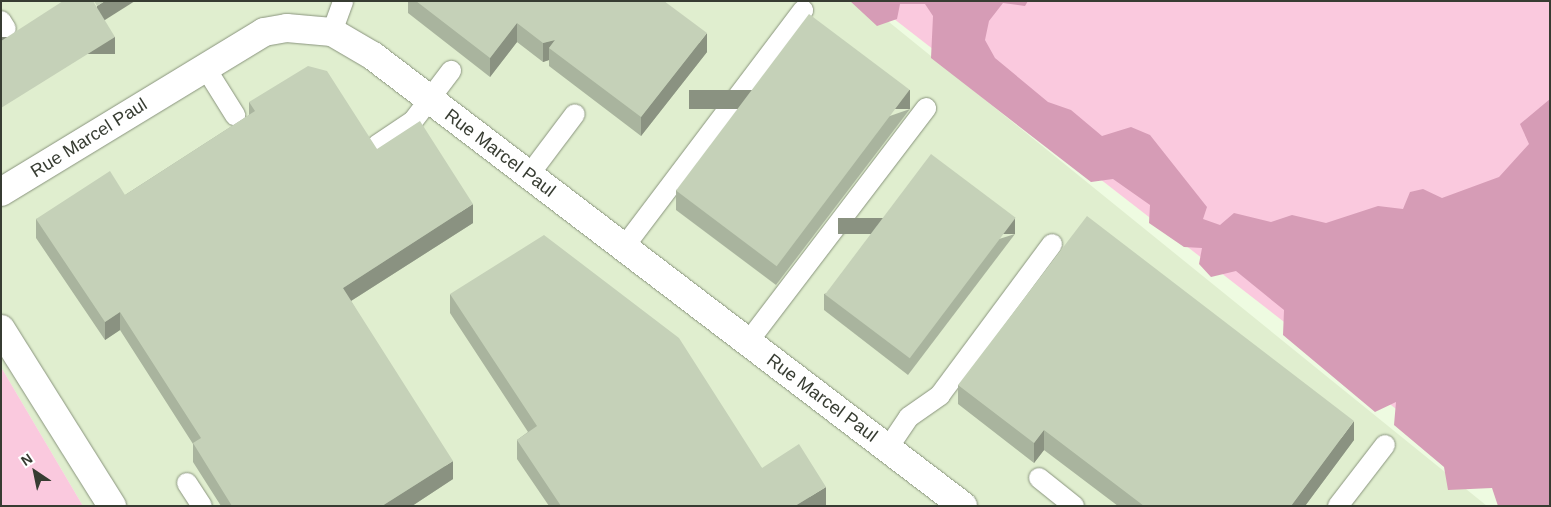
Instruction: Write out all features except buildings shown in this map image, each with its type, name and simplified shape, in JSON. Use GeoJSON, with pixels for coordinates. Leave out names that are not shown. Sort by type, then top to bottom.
{"type":"FeatureCollection","features":[{"type":"Feature","properties":{"kind":"street","name":"Rue Marcel Paul"},"geometry":{"type":"LineString","coordinates":[[1,192],[264,32],[287,28],[332,32],[373,56],[963,506]]}},
{"type":"Feature","properties":{"kind":"street"},"geometry":{"type":"LineString","coordinates":[[1,329],[112,506]]}},
{"type":"Feature","properties":{"kind":"lane"},"geometry":{"type":"LineString","coordinates":[[332,32],[343,1]]}},
{"type":"Feature","properties":{"kind":"lane"},"geometry":{"type":"LineString","coordinates":[[624,248],[803,10]]}},
{"type":"Feature","properties":{"kind":"lane"},"geometry":{"type":"LineString","coordinates":[[205,67],[235,115]]}},
{"type":"Feature","properties":{"kind":"lane"},"geometry":{"type":"LineString","coordinates":[[377,145],[413,121],[451,72]]}},
{"type":"Feature","properties":{"kind":"lane"},"geometry":{"type":"LineString","coordinates":[[748,342],[926,108]]}},
{"type":"Feature","properties":{"kind":"lane"},"geometry":{"type":"LineString","coordinates":[[529,175],[575,114]]}},
{"type":"Feature","properties":{"kind":"lane"},"geometry":{"type":"LineString","coordinates":[[888,448],[909,417],[940,394],[1052,244]]}},
{"type":"Feature","properties":{"kind":"lane"},"geometry":{"type":"LineString","coordinates":[[1338,506],[1385,445]]}},
{"type":"Feature","properties":{"kind":"lane"},"geometry":{"type":"LineString","coordinates":[[1039,478],[1074,506]]}},
{"type":"Feature","properties":{"kind":"lane"},"geometry":{"type":"LineString","coordinates":[[187,483],[202,506]]}},
{"type":"Feature","properties":{"kind":"shaded area"},"geometry":{"type":"Polygon","coordinates":[[[1,1],[863,1],[1487,506],[83,506],[1,367],[1,1]]]}},
{"type":"Feature","properties":{"kind":"shaded area"},"geometry":{"type":"Polygon","coordinates":[[[850,1],[1028,1],[1025,6],[1003,3],[989,21],[985,40],[995,58],[1048,102],[1071,110],[1102,136],[1131,127],[1150,135],[1207,207],[1203,219],[1220,225],[1234,213],[1271,222],[1292,215],[1326,223],[1378,206],[1403,209],[1410,192],[1423,189],[1442,198],[1499,177],[1529,144],[1520,124],[1550,99],[1550,506],[1498,506],[1492,488],[1448,490],[1444,467],[1394,425],[1396,402],[1375,412],[1283,335],[1284,310],[1236,271],[1211,277],[1199,264],[1202,248],[1184,247],[1149,223],[1150,205],[1113,179],[1091,182],[931,58],[933,16],[925,4],[900,4],[897,19],[877,26],[850,1]]]}},
{"type":"Feature","properties":{"kind":"shaded area"},"geometry":{"type":"Polygon","coordinates":[[[871,1],[1550,1],[1550,506],[1521,506],[871,1]]]}},
{"type":"Feature","properties":{"kind":"shaded area"},"geometry":{"type":"Polygon","coordinates":[[[1,367],[83,506],[1,506],[1,367]]]}}]}
